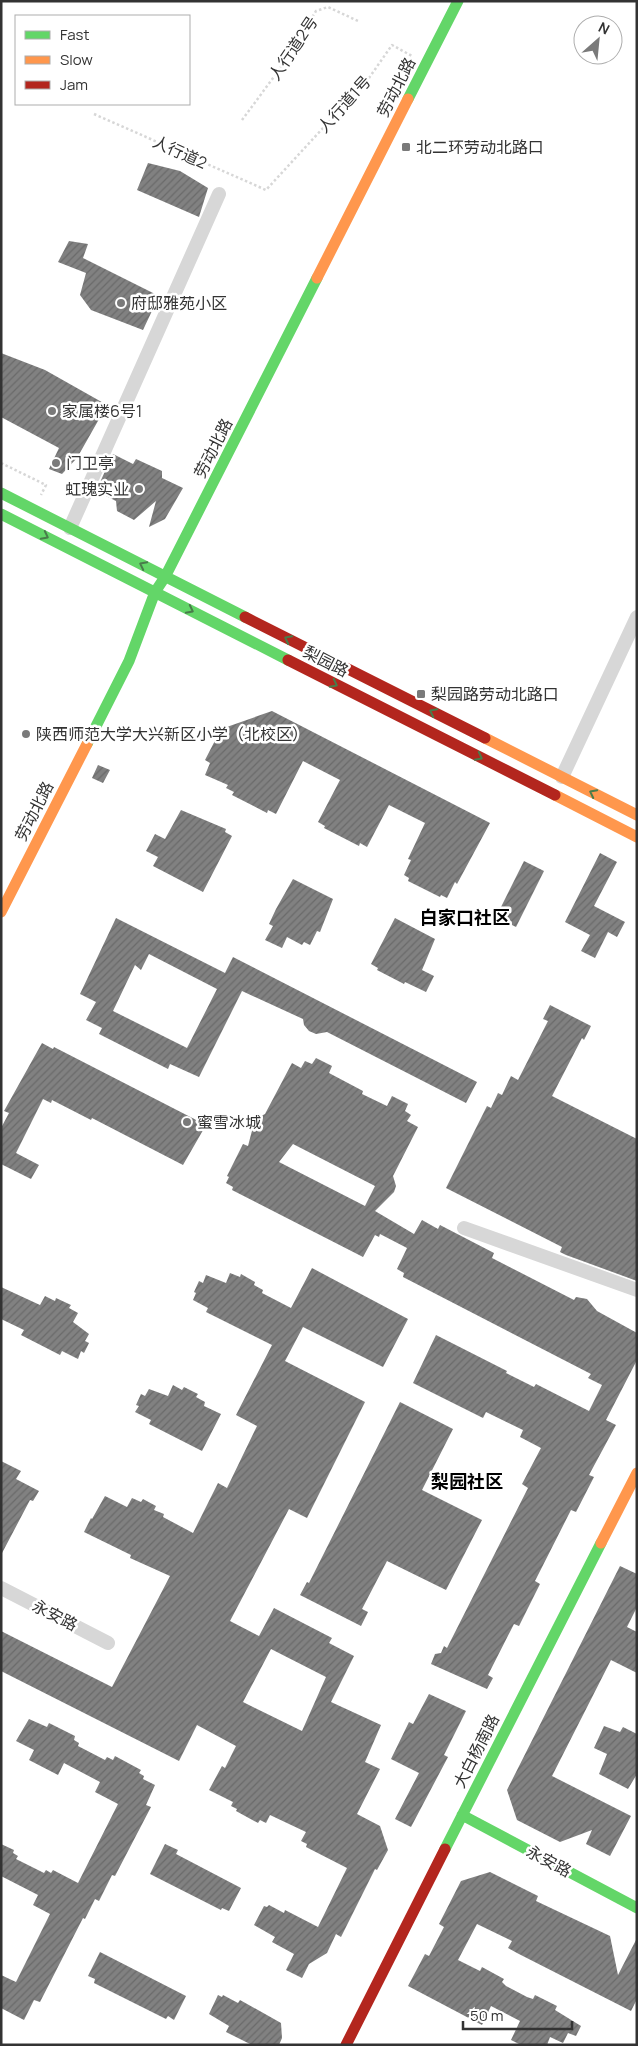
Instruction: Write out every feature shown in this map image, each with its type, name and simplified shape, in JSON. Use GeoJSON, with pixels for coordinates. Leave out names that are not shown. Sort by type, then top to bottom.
{"type":"FeatureCollection","features":[{"type":"Feature","properties":{"kind":"street","name":"劳动北路"},"geometry":{"type":"LineString","coordinates":[[1,912],[129,661],[155,592],[166,577],[458,1]]}},
{"type":"Feature","properties":{"kind":"street"},"geometry":{"type":"LineString","coordinates":[[70,528],[219,194]]}},
{"type":"Feature","properties":{"kind":"street","name":"梨园路"},"geometry":{"type":"LineString","coordinates":[[1,493],[637,815]]}},
{"type":"Feature","properties":{"kind":"street","name":"梨园路"},"geometry":{"type":"LineString","coordinates":[[1,514],[637,837]]}},
{"type":"Feature","properties":{"kind":"street"},"geometry":{"type":"LineString","coordinates":[[562,777],[637,618]]}},
{"type":"Feature","properties":{"kind":"street"},"geometry":{"type":"LineString","coordinates":[[464,1228],[637,1290]]}},
{"type":"Feature","properties":{"kind":"street","name":"大白杨南路"},"geometry":{"type":"LineString","coordinates":[[346,2045],[637,1473]]}},
{"type":"Feature","properties":{"kind":"street","name":"永安路"},"geometry":{"type":"LineString","coordinates":[[1,1588],[108,1643]]}},
{"type":"Feature","properties":{"kind":"street","name":"永安路"},"geometry":{"type":"LineString","coordinates":[[462,1815],[637,1908]]}},
{"type":"Feature","properties":{"kind":"path","name":"人行道2号"},"geometry":{"type":"LineString","coordinates":[[242,120],[279,70],[316,11],[328,7],[358,20]]}},
{"type":"Feature","properties":{"kind":"path","name":"人行道1号"},"geometry":{"type":"LineString","coordinates":[[266,190],[369,78],[392,45],[426,64]]}},
{"type":"Feature","properties":{"kind":"path","name":"人行道2"},"geometry":{"type":"LineString","coordinates":[[94,114],[266,190]]}},
{"type":"Feature","properties":{"kind":"path"},"geometry":{"type":"LineString","coordinates":[[1,462],[46,485]]}},
{"type":"Feature","properties":{"kind":"building"},"geometry":{"type":"Polygon","coordinates":[[[148,163],[180,171],[208,188],[199,217],[137,190],[148,163]]]}},
{"type":"Feature","properties":{"kind":"building","name":"府邸雅苑小区"},"geometry":{"type":"Polygon","coordinates":[[[69,241],[88,244],[83,258],[159,296],[143,330],[91,310],[80,295],[86,273],[58,262],[69,241]]]}},
{"type":"Feature","properties":{"kind":"building","name":"家属楼6号1"},"geometry":{"type":"Polygon","coordinates":[[[1,353],[45,370],[107,405],[77,458],[62,474],[49,469],[59,448],[1,417],[1,353]]]}},
{"type":"Feature","properties":{"kind":"building","name":"虹瑰实业"},"geometry":{"type":"Polygon","coordinates":[[[113,454],[133,464],[136,459],[162,471],[162,478],[183,488],[165,519],[149,527],[156,501],[134,520],[117,511],[116,501],[96,491],[113,454]]]}},
{"type":"Feature","properties":{"kind":"building"},"geometry":{"type":"Polygon","coordinates":[[[272,711],[490,823],[457,884],[455,882],[447,898],[441,895],[440,897],[408,881],[409,878],[404,875],[411,860],[408,859],[425,823],[389,805],[367,847],[360,843],[359,846],[324,828],[325,826],[318,822],[340,780],[303,761],[276,814],[268,810],[267,813],[232,795],[234,792],[226,788],[228,785],[205,775],[210,763],[205,760],[221,729],[272,711]]]}},
{"type":"Feature","properties":{"kind":"building"},"geometry":{"type":"Polygon","coordinates":[[[98,765],[110,770],[103,783],[92,778],[98,765]]]}},
{"type":"Feature","properties":{"kind":"building"},"geometry":{"type":"Polygon","coordinates":[[[181,810],[226,829],[225,832],[232,836],[203,892],[153,866],[158,857],[146,851],[155,834],[165,839],[181,810]]]}},
{"type":"Feature","properties":{"kind":"building"},"geometry":{"type":"Polygon","coordinates":[[[600,853],[617,862],[594,906],[625,922],[617,937],[608,932],[595,958],[581,951],[590,935],[565,922],[600,853]]]}},
{"type":"Feature","properties":{"kind":"building"},"geometry":{"type":"Polygon","coordinates":[[[524,861],[544,871],[516,927],[496,917],[524,861]]]}},
{"type":"Feature","properties":{"kind":"building"},"geometry":{"type":"Polygon","coordinates":[[[293,879],[333,899],[320,932],[317,931],[310,945],[304,942],[302,945],[287,937],[282,948],[265,940],[273,926],[269,924],[293,879]]]}},
{"type":"Feature","properties":{"kind":"building"},"geometry":{"type":"Polygon","coordinates":[[[116,918],[225,973],[233,957],[477,1082],[466,1103],[327,1032],[316,1034],[309,1031],[304,1025],[303,1019],[242,991],[199,1077],[170,1064],[168,1069],[99,1034],[102,1028],[86,1020],[96,1002],[80,994],[116,918]],[[149,954],[141,970],[135,965],[113,1011],[187,1048],[217,989],[149,954]]]}},
{"type":"Feature","properties":{"kind":"building"},"geometry":{"type":"Polygon","coordinates":[[[395,918],[435,939],[422,970],[434,976],[426,992],[405,982],[404,984],[377,970],[378,968],[371,964],[395,918]]]}},
{"type":"Feature","properties":{"kind":"building"},"geometry":{"type":"Polygon","coordinates":[[[550,1005],[591,1026],[584,1040],[582,1038],[552,1096],[637,1139],[637,1281],[566,1255],[560,1252],[562,1247],[446,1188],[487,1106],[491,1108],[498,1093],[502,1095],[511,1076],[518,1080],[548,1021],[543,1019],[550,1005]]]}},
{"type":"Feature","properties":{"kind":"building"},"geometry":{"type":"Polygon","coordinates":[[[42,1043],[53,1049],[54,1047],[206,1125],[183,1165],[92,1118],[91,1120],[52,1100],[51,1103],[43,1099],[16,1153],[39,1165],[31,1179],[1,1164],[1,1128],[9,1113],[4,1111],[42,1043]]]}},
{"type":"Feature","properties":{"kind":"building"},"geometry":{"type":"Polygon","coordinates":[[[316,1058],[332,1066],[329,1073],[363,1091],[362,1094],[387,1106],[392,1096],[408,1104],[405,1111],[411,1115],[407,1121],[418,1127],[393,1176],[396,1186],[394,1192],[375,1211],[414,1234],[422,1220],[438,1229],[440,1225],[494,1253],[492,1258],[574,1300],[576,1297],[587,1299],[597,1311],[637,1333],[637,1360],[606,1420],[616,1425],[589,1475],[594,1477],[576,1512],[571,1510],[535,1581],[540,1584],[519,1626],[514,1624],[488,1675],[493,1678],[487,1689],[431,1664],[435,1654],[441,1653],[444,1646],[447,1648],[528,1488],[522,1484],[541,1448],[520,1437],[523,1430],[486,1412],[483,1418],[413,1383],[436,1335],[534,1387],[536,1384],[589,1411],[602,1385],[588,1378],[591,1374],[403,1277],[404,1273],[397,1269],[407,1248],[380,1234],[379,1237],[375,1235],[363,1257],[232,1190],[233,1187],[226,1183],[229,1177],[227,1176],[243,1144],[248,1146],[255,1119],[265,1114],[292,1063],[301,1068],[305,1061],[312,1064],[316,1058]],[[293,1144],[279,1162],[365,1206],[375,1186],[293,1144]]]}},
{"type":"Feature","properties":{"kind":"building"},"geometry":{"type":"Polygon","coordinates":[[[312,1268],[408,1319],[383,1367],[303,1327],[285,1361],[365,1402],[307,1518],[289,1509],[230,1621],[259,1636],[274,1608],[332,1638],[329,1643],[354,1656],[331,1702],[381,1725],[365,1762],[380,1769],[357,1814],[380,1826],[388,1850],[377,1870],[375,1869],[341,1937],[336,1934],[327,1953],[309,1964],[302,1978],[286,1970],[294,1954],[272,1942],[275,1937],[254,1925],[264,1906],[267,1907],[269,1905],[284,1913],[285,1910],[318,1927],[347,1868],[306,1847],[307,1844],[301,1841],[306,1832],[270,1815],[266,1823],[260,1820],[258,1823],[236,1811],[237,1809],[231,1806],[233,1802],[209,1790],[222,1766],[225,1768],[236,1746],[197,1725],[179,1761],[1,1671],[1,1631],[112,1687],[170,1576],[130,1558],[131,1555],[84,1532],[91,1518],[105,1496],[127,1507],[132,1498],[141,1502],[143,1499],[156,1506],[154,1510],[164,1514],[163,1517],[193,1533],[218,1483],[227,1488],[257,1426],[236,1415],[272,1345],[206,1312],[208,1308],[193,1300],[199,1281],[203,1283],[206,1275],[226,1283],[230,1273],[240,1277],[241,1274],[255,1282],[254,1285],[263,1290],[262,1293],[291,1308],[312,1268]],[[271,1649],[243,1702],[302,1731],[326,1677],[271,1649]]]}},
{"type":"Feature","properties":{"kind":"building"},"geometry":{"type":"Polygon","coordinates":[[[1,1287],[40,1305],[45,1296],[55,1301],[56,1298],[71,1305],[69,1308],[78,1313],[73,1322],[89,1334],[85,1341],[89,1343],[84,1353],[81,1351],[78,1359],[62,1351],[60,1355],[21,1335],[24,1330],[1,1319],[1,1287]]]}},
{"type":"Feature","properties":{"kind":"building"},"geometry":{"type":"Polygon","coordinates":[[[173,1385],[182,1390],[184,1387],[198,1394],[196,1397],[205,1402],[204,1406],[221,1414],[202,1451],[149,1424],[151,1420],[135,1412],[139,1406],[136,1405],[141,1394],[145,1396],[149,1389],[168,1396],[173,1385]]]}},
{"type":"Feature","properties":{"kind":"building"},"geometry":{"type":"Polygon","coordinates":[[[400,1402],[453,1429],[422,1490],[482,1520],[446,1590],[387,1561],[362,1609],[368,1612],[361,1626],[300,1595],[307,1582],[309,1583],[400,1402]]]}},
{"type":"Feature","properties":{"kind":"building"},"geometry":{"type":"Polygon","coordinates":[[[1,1461],[21,1471],[16,1479],[39,1491],[33,1501],[30,1500],[1,1555],[1,1461]]]}},
{"type":"Feature","properties":{"kind":"building"},"geometry":{"type":"Polygon","coordinates":[[[620,1566],[637,1574],[637,1607],[627,1627],[637,1632],[637,1673],[611,1660],[552,1776],[631,1816],[610,1856],[586,1844],[592,1830],[560,1842],[517,1820],[507,1790],[620,1566]]]}},
{"type":"Feature","properties":{"kind":"building"},"geometry":{"type":"Polygon","coordinates":[[[429,1694],[466,1711],[444,1755],[448,1757],[411,1827],[395,1819],[419,1773],[391,1759],[409,1722],[413,1724],[429,1694]]]}},
{"type":"Feature","properties":{"kind":"building"},"geometry":{"type":"Polygon","coordinates":[[[29,1719],[47,1727],[49,1723],[75,1736],[74,1740],[79,1743],[78,1746],[105,1760],[107,1757],[113,1760],[115,1756],[141,1770],[139,1773],[144,1776],[143,1779],[155,1785],[146,1805],[151,1807],[115,1876],[112,1875],[99,1901],[95,1899],[85,1919],[83,1918],[40,2002],[34,2000],[24,2020],[1,2008],[1,1975],[16,1982],[50,1914],[33,1905],[38,1895],[1,1876],[1,1844],[14,1850],[13,1853],[18,1856],[16,1859],[44,1873],[46,1870],[51,1873],[53,1870],[78,1883],[118,1804],[95,1792],[100,1782],[64,1763],[58,1775],[29,1760],[34,1750],[16,1741],[29,1719]]]}},
{"type":"Feature","properties":{"kind":"building"},"geometry":{"type":"Polygon","coordinates":[[[604,1726],[620,1732],[623,1727],[637,1734],[637,1774],[628,1789],[599,1774],[607,1754],[594,1748],[604,1726]]]}},
{"type":"Feature","properties":{"kind":"building"},"geometry":{"type":"Polygon","coordinates":[[[165,1844],[178,1850],[176,1854],[241,1888],[229,1911],[222,1908],[221,1910],[150,1874],[165,1844]]]}},
{"type":"Feature","properties":{"kind":"building"},"geometry":{"type":"Polygon","coordinates":[[[490,1872],[538,1896],[536,1901],[610,1936],[618,1975],[637,1938],[637,1999],[631,2011],[508,1948],[512,1941],[477,1924],[458,1960],[480,1971],[482,1967],[504,1979],[502,1982],[506,1986],[527,1997],[533,1999],[535,1995],[557,2006],[555,2010],[581,2026],[576,2036],[568,2033],[563,2043],[550,2037],[547,2045],[521,2045],[511,2040],[520,2021],[491,2006],[482,2025],[408,1986],[425,1954],[429,1956],[444,1927],[439,1924],[461,1881],[490,1872]]]}},
{"type":"Feature","properties":{"kind":"building"},"geometry":{"type":"Polygon","coordinates":[[[100,1952],[186,1996],[174,2020],[168,2016],[166,2019],[94,1983],[95,1979],[88,1976],[100,1952]]]}},
{"type":"Feature","properties":{"kind":"building"},"geometry":{"type":"Polygon","coordinates":[[[218,1995],[222,1997],[223,1995],[238,2003],[240,2000],[281,2023],[282,2038],[279,2045],[252,2045],[226,2032],[229,2026],[209,2014],[218,1995]]]}},
{"type":"Feature","properties":{"kind":"traffic: fast"},"geometry":{"type":"LineString","coordinates":[[408,99],[458,1]]}},
{"type":"Feature","properties":{"kind":"traffic: fast"},"geometry":{"type":"LineString","coordinates":[[87,744],[129,661],[155,592],[165,577],[317,278]]}},
{"type":"Feature","properties":{"kind":"traffic: fast"},"geometry":{"type":"LineString","coordinates":[[1,493],[245,617]]}},
{"type":"Feature","properties":{"kind":"traffic: fast"},"geometry":{"type":"LineString","coordinates":[[1,514],[288,660]]}},
{"type":"Feature","properties":{"kind":"traffic: fast"},"geometry":{"type":"LineString","coordinates":[[445,1849],[601,1543]]}},
{"type":"Feature","properties":{"kind":"traffic: fast"},"geometry":{"type":"LineString","coordinates":[[462,1815],[637,1908]]}},
{"type":"Feature","properties":{"kind":"traffic: slow"},"geometry":{"type":"LineString","coordinates":[[317,278],[408,99]]}},
{"type":"Feature","properties":{"kind":"traffic: slow"},"geometry":{"type":"LineString","coordinates":[[485,738],[637,815]]}},
{"type":"Feature","properties":{"kind":"traffic: slow"},"geometry":{"type":"LineString","coordinates":[[1,912],[87,744]]}},
{"type":"Feature","properties":{"kind":"traffic: slow"},"geometry":{"type":"LineString","coordinates":[[555,795],[637,837]]}},
{"type":"Feature","properties":{"kind":"traffic: slow"},"geometry":{"type":"LineString","coordinates":[[601,1543],[637,1473]]}},
{"type":"Feature","properties":{"kind":"traffic: jam"},"geometry":{"type":"LineString","coordinates":[[245,617],[485,738]]}},
{"type":"Feature","properties":{"kind":"traffic: jam"},"geometry":{"type":"LineString","coordinates":[[288,660],[555,795]]}},
{"type":"Feature","properties":{"kind":"traffic: jam"},"geometry":{"type":"LineString","coordinates":[[346,2045],[445,1849]]}},
{"type":"Feature","properties":{"kind":"place","name":"北二环劳动北路口"},"geometry":{"type":"Point","coordinates":[406,147]}},
{"type":"Feature","properties":{"kind":"place","name":"府邸雅苑小区"},"geometry":{"type":"Point","coordinates":[121,303]}},
{"type":"Feature","properties":{"kind":"place","name":"家属楼6号1"},"geometry":{"type":"Point","coordinates":[52,411]}},
{"type":"Feature","properties":{"kind":"place","name":"门卫亭"},"geometry":{"type":"Point","coordinates":[56,463]}},
{"type":"Feature","properties":{"kind":"place","name":"虹瑰实业"},"geometry":{"type":"Point","coordinates":[139,489]}},
{"type":"Feature","properties":{"kind":"place","name":"梨园路劳动北路口"},"geometry":{"type":"Point","coordinates":[421,694]}},
{"type":"Feature","properties":{"kind":"place","name":"陕西师范大学大兴新区小学（北校区）"},"geometry":{"type":"Point","coordinates":[26,734]}},
{"type":"Feature","properties":{"kind":"place","name":"蜜雪冰城"},"geometry":{"type":"Point","coordinates":[187,1122]}},
{"type":"Feature","properties":{"kind":"district","name":"白家口社区"},"geometry":{"type":"Point","coordinates":[465,918]}},
{"type":"Feature","properties":{"kind":"district","name":"梨园社区"},"geometry":{"type":"Point","coordinates":[467,1482]}}]}
